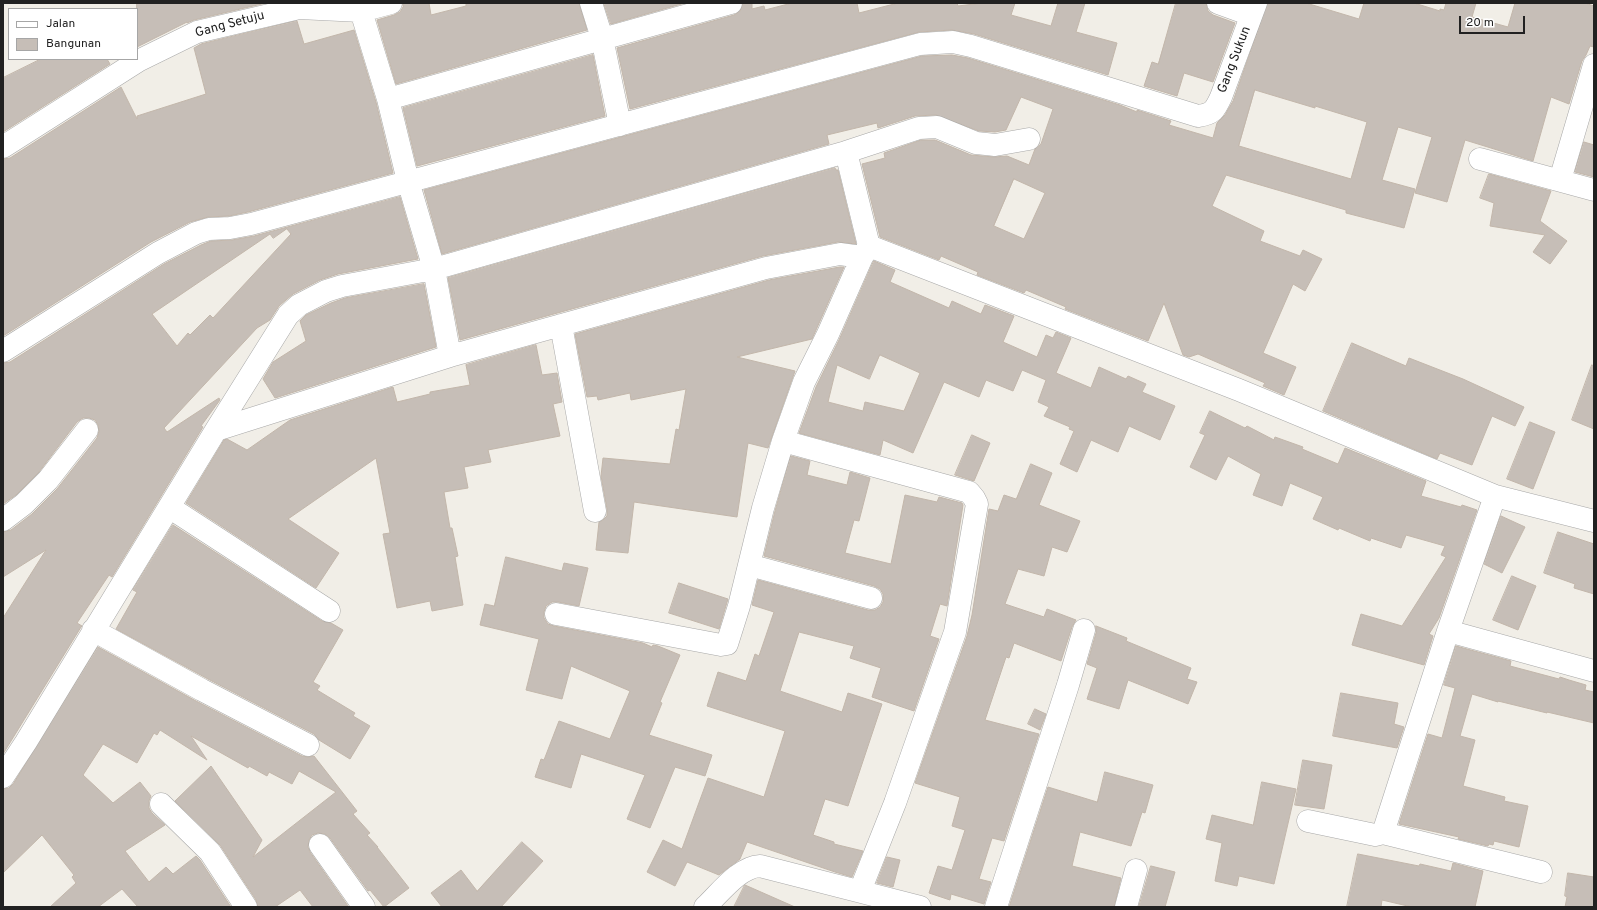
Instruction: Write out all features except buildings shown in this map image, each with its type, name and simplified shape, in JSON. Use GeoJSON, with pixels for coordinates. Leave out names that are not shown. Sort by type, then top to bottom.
{"type":"FeatureCollection","features":[{"type":"Feature","properties":{"kind":"street","name":"Gang Setuju"},"geometry":{"type":"LineString","coordinates":[[3,147],[138,61],[197,32],[299,6],[361,11],[391,3]]}},
{"type":"Feature","properties":{"kind":"street"},"geometry":{"type":"LineString","coordinates":[[3,351],[158,253],[209,229],[230,228],[251,224],[620,125],[602,38],[591,3]]}},
{"type":"Feature","properties":{"kind":"street"},"geometry":{"type":"LineString","coordinates":[[388,99],[731,3]]}},
{"type":"Feature","properties":{"kind":"street"},"geometry":{"type":"LineString","coordinates":[[1218,3],[1254,9]]}},
{"type":"Feature","properties":{"kind":"street","name":"Gang Sukun"},"geometry":{"type":"LineString","coordinates":[[620,125],[932,42],[953,42],[971,46],[1198,116],[1208,115],[1216,108],[1221,97],[1254,9]]}},
{"type":"Feature","properties":{"kind":"street"},"geometry":{"type":"LineString","coordinates":[[361,11],[388,99],[408,181],[434,269],[450,356]]}},
{"type":"Feature","properties":{"kind":"street"},"geometry":{"type":"LineString","coordinates":[[1560,180],[1594,65]]}},
{"type":"Feature","properties":{"kind":"street"},"geometry":{"type":"LineString","coordinates":[[3,777],[288,315],[299,305],[326,291],[342,286],[434,269],[846,152],[919,128],[937,126],[976,143],[995,145],[1029,139]]}},
{"type":"Feature","properties":{"kind":"street"},"geometry":{"type":"LineString","coordinates":[[556,614],[722,645],[727,644],[763,508],[783,441],[804,382],[866,251],[846,152]]}},
{"type":"Feature","properties":{"kind":"street"},"geometry":{"type":"LineString","coordinates":[[1480,159],[1594,190]]}},
{"type":"Feature","properties":{"kind":"street"},"geometry":{"type":"LineString","coordinates":[[216,430],[450,356],[766,268],[840,254],[866,251],[1239,390],[1495,496],[1594,521]]}},
{"type":"Feature","properties":{"kind":"street"},"geometry":{"type":"LineString","coordinates":[[561,325],[595,511]]}},
{"type":"Feature","properties":{"kind":"street"},"geometry":{"type":"LineString","coordinates":[[3,520],[24,504],[48,480],[88,430]]}},
{"type":"Feature","properties":{"kind":"street"},"geometry":{"type":"LineString","coordinates":[[783,441],[968,492],[977,504],[955,632],[895,803],[860,892]]}},
{"type":"Feature","properties":{"kind":"street"},"geometry":{"type":"LineString","coordinates":[[1384,833],[1448,631],[1495,496]]}},
{"type":"Feature","properties":{"kind":"street"},"geometry":{"type":"LineString","coordinates":[[169,507],[329,611]]}},
{"type":"Feature","properties":{"kind":"street"},"geometry":{"type":"LineString","coordinates":[[749,565],[871,598]]}},
{"type":"Feature","properties":{"kind":"street"},"geometry":{"type":"LineString","coordinates":[[93,630],[308,746]]}},
{"type":"Feature","properties":{"kind":"street"},"geometry":{"type":"LineString","coordinates":[[996,907],[1068,685],[1084,630]]}},
{"type":"Feature","properties":{"kind":"street"},"geometry":{"type":"LineString","coordinates":[[1448,631],[1594,671]]}},
{"type":"Feature","properties":{"kind":"street"},"geometry":{"type":"LineString","coordinates":[[161,804],[210,852],[246,907]]}},
{"type":"Feature","properties":{"kind":"street"},"geometry":{"type":"LineString","coordinates":[[1308,821],[1375,834],[1384,833],[1541,872]]}},
{"type":"Feature","properties":{"kind":"street"},"geometry":{"type":"LineString","coordinates":[[320,845],[364,907]]}},
{"type":"Feature","properties":{"kind":"street"},"geometry":{"type":"LineString","coordinates":[[705,907],[743,870],[752,866],[760,866],[920,907]]}},
{"type":"Feature","properties":{"kind":"street"},"geometry":{"type":"LineString","coordinates":[[1126,907],[1136,870]]}}]}
